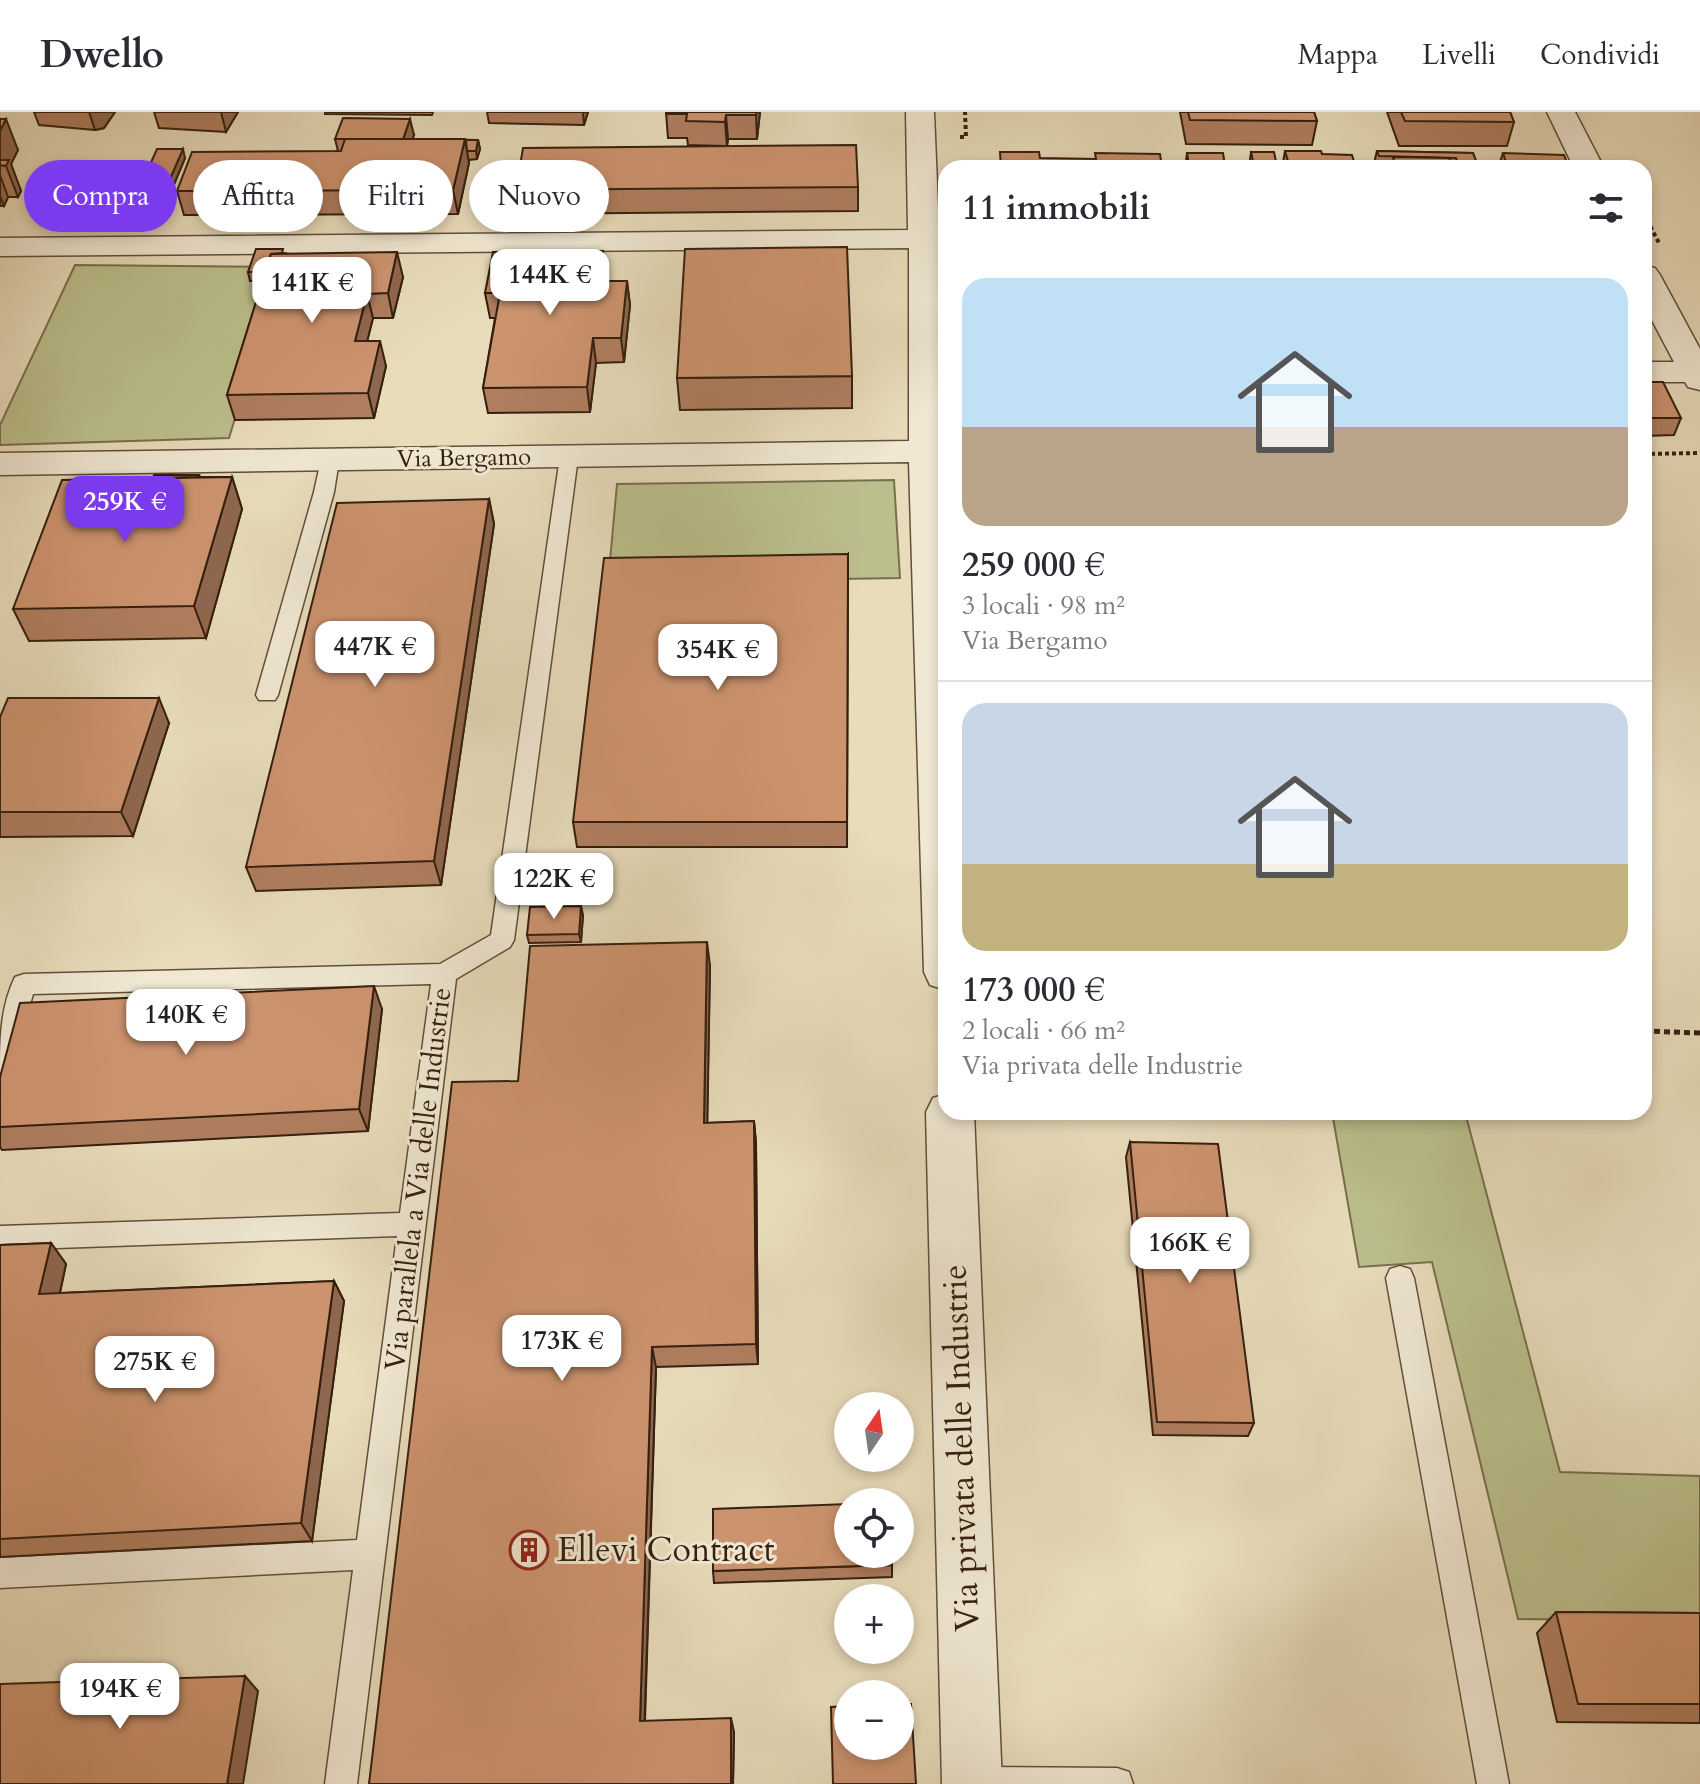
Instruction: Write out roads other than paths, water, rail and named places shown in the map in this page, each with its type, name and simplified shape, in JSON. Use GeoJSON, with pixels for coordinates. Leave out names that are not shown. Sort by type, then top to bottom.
{"type":"FeatureCollection","features":[{"type":"Feature","properties":{"kind":"street"},"geometry":{"type":"LineString","coordinates":[[920,112],[930,228],[937,377],[927,451],[938,794]]}},
{"type":"Feature","properties":{"kind":"street"},"geometry":{"type":"LineString","coordinates":[[1561,112],[1585,160]]}},
{"type":"Feature","properties":{"kind":"street"},"geometry":{"type":"LineString","coordinates":[[0,247],[930,228]]}},
{"type":"Feature","properties":{"kind":"street"},"geometry":{"type":"LineString","coordinates":[[1652,290],[1698,376]]}},
{"type":"Feature","properties":{"kind":"street"},"geometry":{"type":"LineString","coordinates":[[1652,373],[1698,376]]}},
{"type":"Feature","properties":{"kind":"street","name":"Via Bergamo"},"geometry":{"type":"LineString","coordinates":[[0,464],[927,451]]}},
{"type":"Feature","properties":{"kind":"street","name":"Via privata delle Industrie"},"geometry":{"type":"LineString","coordinates":[[950,1120],[972,1783]]}},
{"type":"Feature","properties":{"kind":"lane","name":"Via parallela a Via delle Industrie"},"geometry":{"type":"LineString","coordinates":[[341,1784],[444,974],[502,940],[569,457]]}},
{"type":"Feature","properties":{"kind":"lane"},"geometry":{"type":"LineString","coordinates":[[267,695],[324,492],[330,460]]}},
{"type":"Feature","properties":{"kind":"lane"},"geometry":{"type":"LineString","coordinates":[[0,1065],[24,984],[444,974]]}},
{"type":"Feature","properties":{"kind":"lane"},"geometry":{"type":"LineString","coordinates":[[0,1238],[413,1224]]}},
{"type":"Feature","properties":{"kind":"lane"},"geometry":{"type":"LineString","coordinates":[[1400,1278],[1493,1784]]}},
{"type":"Feature","properties":{"kind":"lane"},"geometry":{"type":"LineString","coordinates":[[0,1573],[372,1554]]}},
{"type":"Feature","properties":{"kind":"lane"},"geometry":{"type":"LineString","coordinates":[[972,1783],[1117,1784]]}},
{"type":"Feature","properties":{"kind":"place","name":"Ellevi Contract"},"geometry":{"type":"Point","coordinates":[529,1550]}}]}
